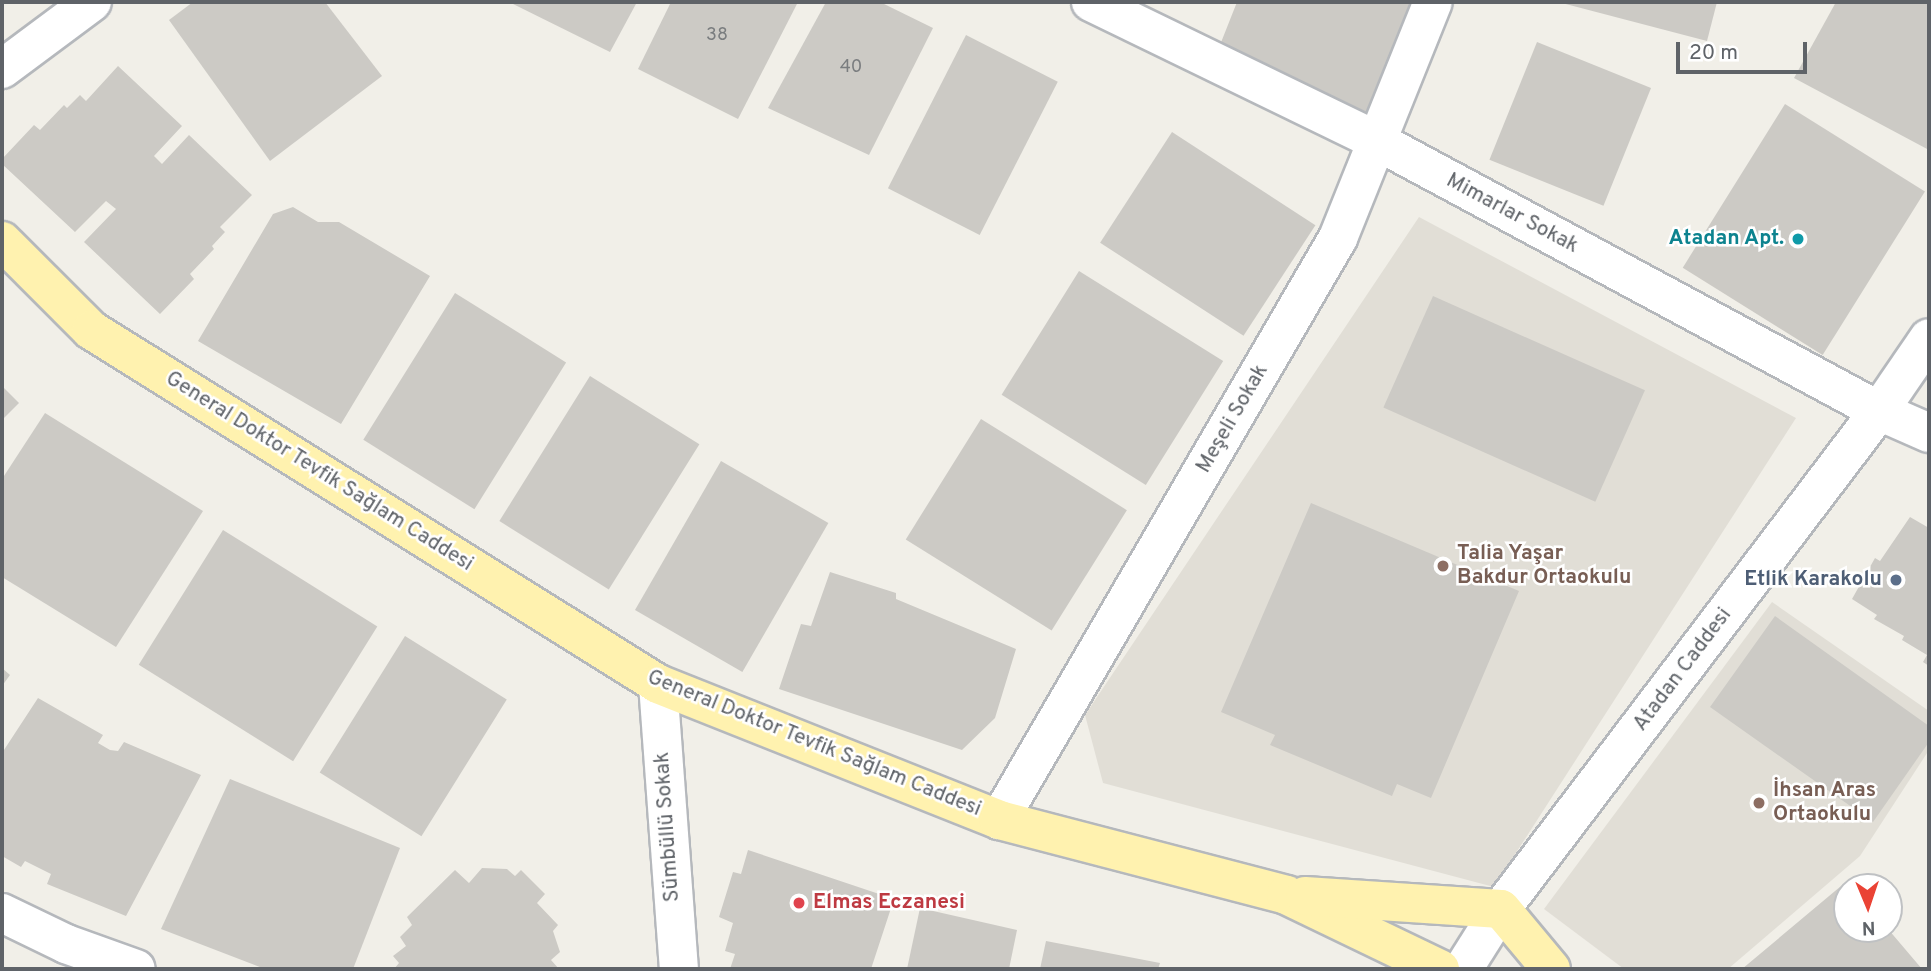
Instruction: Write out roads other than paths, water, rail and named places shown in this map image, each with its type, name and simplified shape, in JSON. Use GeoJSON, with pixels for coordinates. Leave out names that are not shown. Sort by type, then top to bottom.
{"type":"FeatureCollection","features":[{"type":"Feature","properties":{"kind":"main road","name":"General Doktor Tevfik Sağlam Caddesi"},"geometry":{"type":"LineString","coordinates":[[2,241],[91,330],[658,684],[999,820],[1286,895],[1440,969]]}},
{"type":"Feature","properties":{"kind":"main road"},"geometry":{"type":"LineString","coordinates":[[1286,895],[1501,909],[1551,969]]}},
{"type":"Feature","properties":{"kind":"street"},"geometry":{"type":"LineString","coordinates":[[2,69],[92,2]]}},
{"type":"Feature","properties":{"kind":"street","name":"Mimarlar Sokak"},"geometry":{"type":"LineString","coordinates":[[1091,2],[1377,141],[1879,411],[1929,433]]}},
{"type":"Feature","properties":{"kind":"street","name":"Meşeli Sokak"},"geometry":{"type":"LineString","coordinates":[[999,820],[1338,238],[1433,2]]}},
{"type":"Feature","properties":{"kind":"street","name":"Atadan Caddesi"},"geometry":{"type":"LineString","coordinates":[[1462,969],[1501,909],[1879,411],[1929,338]]}},
{"type":"Feature","properties":{"kind":"street","name":"Sümbüllü Sokak"},"geometry":{"type":"LineString","coordinates":[[658,684],[679,969]]}},
{"type":"Feature","properties":{"kind":"street"},"geometry":{"type":"LineString","coordinates":[[2,914],[66,944],[136,969]]}},
{"type":"Feature","properties":{"kind":"place","name":"Atadan Apt."},"geometry":{"type":"Point","coordinates":[1798,239]}},
{"type":"Feature","properties":{"kind":"place","name":"Talia Yaşar Bakdur Ortaokulu"},"geometry":{"type":"Point","coordinates":[1443,566]}},
{"type":"Feature","properties":{"kind":"place","name":"Etlik Karakolu"},"geometry":{"type":"Point","coordinates":[1896,580]}},
{"type":"Feature","properties":{"kind":"place","name":"İhsan Aras Ortaokulu"},"geometry":{"type":"Point","coordinates":[1759,803]}},
{"type":"Feature","properties":{"kind":"place","name":"Elmas Eczanesi"},"geometry":{"type":"Point","coordinates":[799,903]}}]}
